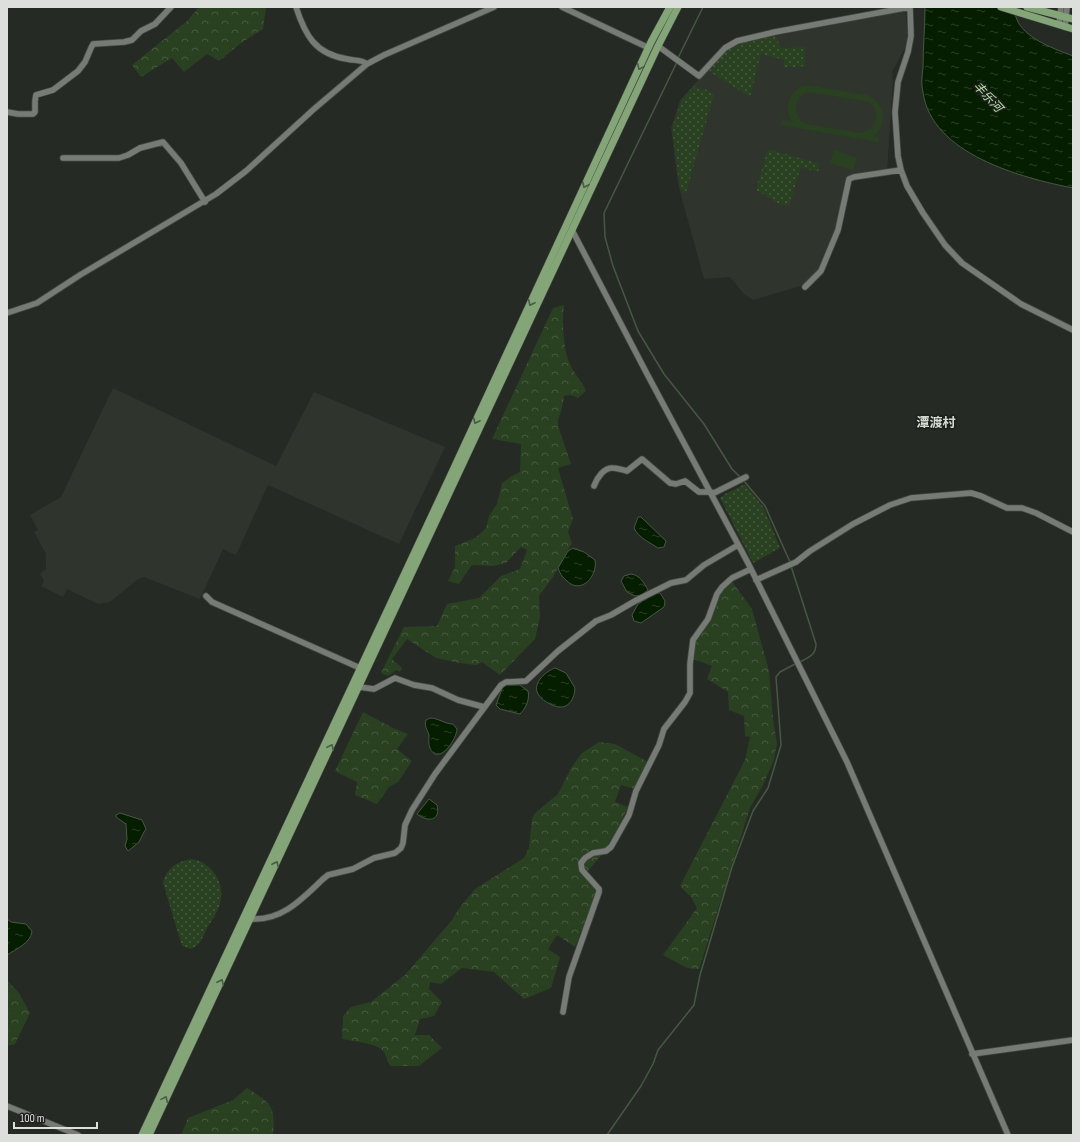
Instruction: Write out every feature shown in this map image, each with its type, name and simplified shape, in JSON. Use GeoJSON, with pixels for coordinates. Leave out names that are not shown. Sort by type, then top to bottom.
{"type":"FeatureCollection","features":[{"type":"Feature","properties":{"kind":"main road"},"geometry":{"type":"LineString","coordinates":[[142,1135],[649,48],[670,7]]}},
{"type":"Feature","properties":{"kind":"main road"},"geometry":{"type":"LineString","coordinates":[[149,1135],[658,46],[678,7]]}},
{"type":"Feature","properties":{"kind":"main road"},"geometry":{"type":"LineString","coordinates":[[1001,7],[1066,17]]}},
{"type":"Feature","properties":{"kind":"main road"},"geometry":{"type":"LineString","coordinates":[[1027,7],[1062,26],[1073,29]]}},
{"type":"Feature","properties":{"kind":"street"},"geometry":{"type":"LineString","coordinates":[[7,112],[33,114],[35,112],[36,95],[53,90],[78,71],[94,44],[132,40],[141,31],[155,24],[171,7]]}},
{"type":"Feature","properties":{"kind":"street"},"geometry":{"type":"LineString","coordinates":[[296,7],[307,35],[316,46],[332,55],[346,59],[363,60],[367,64]]}},
{"type":"Feature","properties":{"kind":"street"},"geometry":{"type":"LineString","coordinates":[[7,312],[37,303],[80,275],[205,202],[246,171],[314,109],[367,64],[384,55],[494,7]]}},
{"type":"Feature","properties":{"kind":"street"},"geometry":{"type":"LineString","coordinates":[[562,7],[649,48]]}},
{"type":"Feature","properties":{"kind":"street"},"geometry":{"type":"LineString","coordinates":[[658,46],[698,76],[725,48],[737,41],[775,32],[910,7],[911,36],[906,60],[900,73],[896,97],[896,136],[901,170],[909,190],[945,245],[956,257],[1021,304],[1073,330]]}},
{"type":"Feature","properties":{"kind":"street"},"geometry":{"type":"LineString","coordinates":[[1061,7],[1066,17]]}},
{"type":"Feature","properties":{"kind":"street"},"geometry":{"type":"LineString","coordinates":[[1062,26],[1066,17],[1067,7]]}},
{"type":"Feature","properties":{"kind":"street"},"geometry":{"type":"LineString","coordinates":[[63,158],[119,158],[140,148],[163,142],[181,163],[205,202]]}},
{"type":"Feature","properties":{"kind":"street"},"geometry":{"type":"LineString","coordinates":[[805,287],[822,272],[840,226],[850,179],[854,177],[901,170]]}},
{"type":"Feature","properties":{"kind":"street"},"geometry":{"type":"LineString","coordinates":[[572,230],[751,569],[847,762],[1008,1135]]}},
{"type":"Feature","properties":{"kind":"street"},"geometry":{"type":"LineString","coordinates":[[594,486],[599,476],[607,469],[614,468],[627,471],[642,459],[670,483],[676,484],[685,481],[700,492],[711,493],[746,477]]}},
{"type":"Feature","properties":{"kind":"street"},"geometry":{"type":"LineString","coordinates":[[756,580],[796,562],[810,551],[853,524],[890,505],[911,498],[952,493],[971,493],[1007,508],[1022,508],[1036,513],[1073,532]]}},
{"type":"Feature","properties":{"kind":"street"},"geometry":{"type":"LineString","coordinates":[[250,919],[260,920],[272,917],[297,903],[326,876],[353,869],[374,858],[395,853],[401,848],[403,843],[406,825],[412,810],[435,774],[501,685],[506,682],[526,681],[558,651],[596,621],[611,615],[671,583],[686,580],[704,565],[738,545]]}},
{"type":"Feature","properties":{"kind":"street"},"geometry":{"type":"LineString","coordinates":[[563,1012],[569,977],[599,892],[599,889],[582,870],[581,863],[585,858],[593,853],[606,851],[611,847],[629,815],[636,791],[659,745],[664,728],[685,702],[690,693],[690,664],[693,640],[708,619],[717,594],[722,587],[732,578],[751,569]]}},
{"type":"Feature","properties":{"kind":"street"},"geometry":{"type":"LineString","coordinates":[[206,596],[212,602],[360,668]]}},
{"type":"Feature","properties":{"kind":"street"},"geometry":{"type":"LineString","coordinates":[[359,687],[374,689],[395,678],[414,685],[432,688],[458,700],[484,707]]}},
{"type":"Feature","properties":{"kind":"street"},"geometry":{"type":"LineString","coordinates":[[972,1054],[1073,1040]]}},
{"type":"Feature","properties":{"kind":"street"},"geometry":{"type":"LineString","coordinates":[[7,1106],[78,1135]]}},
{"type":"Feature","properties":{"kind":"shaded area"},"geometry":{"type":"Polygon","coordinates":[[[905,11],[908,33],[906,46],[892,72],[893,81],[887,171],[846,177],[843,205],[839,223],[820,270],[804,285],[753,300],[744,294],[730,277],[704,279],[678,184],[671,128],[680,100],[727,48],[738,43],[905,11]]]}},
{"type":"Feature","properties":{"kind":"shaded area"},"geometry":{"type":"Polygon","coordinates":[[[113,388],[276,466],[314,392],[445,447],[399,544],[268,485],[236,555],[223,549],[200,599],[144,577],[138,579],[110,602],[98,604],[67,589],[63,597],[41,586],[44,581],[40,574],[46,569],[46,554],[34,532],[38,530],[30,515],[61,497],[113,388]]]}},
{"type":"Feature","properties":{"kind":"green space"},"geometry":{"type":"Polygon","coordinates":[[[199,7],[266,8],[263,29],[241,43],[219,61],[207,54],[184,72],[172,58],[141,77],[132,65],[187,21],[199,7]]]}},
{"type":"Feature","properties":{"kind":"green space"},"geometry":{"type":"Polygon","coordinates":[[[775,36],[781,48],[805,47],[805,66],[784,68],[784,60],[761,54],[750,97],[710,72],[709,70],[727,49],[738,43],[775,36]]]}},
{"type":"Feature","properties":{"kind":"green space"},"geometry":{"type":"Polygon","coordinates":[[[806,85],[866,95],[872,98],[880,107],[883,119],[879,131],[874,136],[879,137],[878,142],[781,125],[782,120],[792,122],[788,111],[789,100],[795,91],[806,85]],[[810,92],[803,94],[796,102],[796,112],[801,121],[807,124],[860,133],[866,132],[870,129],[876,120],[875,111],[869,102],[810,92]]]}},
{"type":"Feature","properties":{"kind":"green space"},"geometry":{"type":"Polygon","coordinates":[[[694,86],[702,90],[703,88],[714,94],[686,193],[683,193],[680,187],[672,129],[681,101],[694,86]]]}},
{"type":"Feature","properties":{"kind":"green space"},"geometry":{"type":"Polygon","coordinates":[[[768,149],[820,164],[818,172],[801,167],[789,206],[779,204],[756,190],[768,149]]]}},
{"type":"Feature","properties":{"kind":"green space"},"geometry":{"type":"Polygon","coordinates":[[[834,150],[857,158],[853,170],[830,163],[834,150]]]}},
{"type":"Feature","properties":{"kind":"green space"},"geometry":{"type":"Polygon","coordinates":[[[564,305],[563,327],[566,351],[572,368],[586,391],[578,398],[570,395],[564,396],[558,420],[558,426],[571,464],[558,468],[573,519],[568,532],[572,543],[553,577],[539,596],[540,617],[535,639],[500,675],[482,662],[477,665],[436,658],[407,639],[392,659],[402,668],[400,672],[396,670],[388,676],[381,673],[404,627],[437,626],[447,604],[479,598],[501,576],[520,569],[527,550],[521,547],[506,563],[493,566],[474,565],[471,566],[459,584],[448,581],[455,567],[455,546],[475,538],[486,528],[489,516],[497,504],[502,483],[520,472],[521,444],[492,439],[553,308],[564,305]]]}},
{"type":"Feature","properties":{"kind":"green space"},"geometry":{"type":"Polygon","coordinates":[[[745,484],[764,508],[780,548],[753,563],[720,498],[745,484]]]}},
{"type":"Feature","properties":{"kind":"green space"},"geometry":{"type":"Polygon","coordinates":[[[728,582],[733,583],[752,609],[769,671],[773,719],[777,743],[774,760],[763,785],[750,808],[699,969],[687,968],[663,955],[697,908],[691,897],[680,886],[745,760],[750,737],[745,736],[744,716],[729,710],[728,692],[707,679],[712,666],[693,659],[694,645],[720,592],[728,582]]]}},
{"type":"Feature","properties":{"kind":"green space"},"geometry":{"type":"Polygon","coordinates":[[[363,712],[408,734],[397,749],[412,761],[398,782],[389,787],[377,804],[355,795],[357,782],[335,771],[363,712]]]}},
{"type":"Feature","properties":{"kind":"green space"},"geometry":{"type":"Polygon","coordinates":[[[599,742],[615,744],[648,762],[635,789],[621,785],[615,802],[628,807],[611,843],[584,876],[597,892],[575,947],[557,935],[548,949],[560,957],[551,988],[524,999],[494,972],[462,968],[441,984],[430,982],[429,989],[442,1002],[434,1016],[420,1019],[415,1035],[429,1035],[442,1048],[419,1066],[391,1066],[384,1052],[379,1048],[369,1044],[342,1039],[343,1016],[351,1007],[371,1002],[405,975],[452,920],[475,889],[524,858],[529,848],[532,819],[535,813],[558,794],[571,768],[582,753],[599,742]]]}},
{"type":"Feature","properties":{"kind":"green space"},"geometry":{"type":"Polygon","coordinates":[[[192,859],[206,864],[216,875],[221,889],[221,896],[218,910],[203,938],[197,946],[191,949],[182,946],[163,883],[167,873],[173,866],[182,861],[192,859]]]}},
{"type":"Feature","properties":{"kind":"green space"},"geometry":{"type":"Polygon","coordinates":[[[7,980],[19,993],[30,1013],[15,1044],[7,1046],[7,980]]]}},
{"type":"Feature","properties":{"kind":"green space"},"geometry":{"type":"Polygon","coordinates":[[[247,1088],[261,1097],[270,1106],[274,1125],[273,1135],[178,1135],[182,1133],[188,1118],[233,1100],[247,1088]]]}},
{"type":"Feature","properties":{"kind":"water","name":"丰乐河"},"geometry":{"type":"Polygon","coordinates":[[[925,7],[1012,7],[1018,22],[1028,34],[1042,43],[1073,56],[1073,188],[1029,178],[1005,170],[982,160],[961,147],[943,132],[930,114],[922,89],[925,7]]]}},
{"type":"Feature","properties":{"kind":"water"},"geometry":{"type":"Polygon","coordinates":[[[638,517],[641,517],[666,541],[664,547],[658,548],[644,540],[634,528],[638,517]]]}},
{"type":"Feature","properties":{"kind":"water"},"geometry":{"type":"Polygon","coordinates":[[[573,548],[584,552],[595,560],[594,572],[591,577],[583,585],[578,586],[572,585],[566,580],[558,568],[568,551],[573,548]]]}},
{"type":"Feature","properties":{"kind":"water"},"geometry":{"type":"Polygon","coordinates":[[[631,574],[639,578],[648,590],[642,595],[635,596],[627,592],[621,581],[624,576],[631,574]]]}},
{"type":"Feature","properties":{"kind":"water"},"geometry":{"type":"Polygon","coordinates":[[[655,593],[660,593],[665,601],[664,607],[641,623],[634,621],[632,615],[638,604],[655,593]]]}},
{"type":"Feature","properties":{"kind":"water"},"geometry":{"type":"Polygon","coordinates":[[[555,668],[566,673],[575,688],[571,702],[568,705],[560,707],[542,699],[537,690],[538,682],[541,678],[555,668]]]}},
{"type":"Feature","properties":{"kind":"water"},"geometry":{"type":"Polygon","coordinates":[[[505,685],[520,685],[528,691],[527,703],[520,714],[500,709],[496,705],[505,685]]]}},
{"type":"Feature","properties":{"kind":"water"},"geometry":{"type":"Polygon","coordinates":[[[430,718],[453,724],[457,729],[451,744],[442,753],[433,753],[430,748],[429,735],[425,724],[426,720],[430,718]]]}},
{"type":"Feature","properties":{"kind":"water"},"geometry":{"type":"Polygon","coordinates":[[[429,799],[437,805],[438,811],[437,815],[432,819],[421,817],[417,814],[429,799]]]}},
{"type":"Feature","properties":{"kind":"water"},"geometry":{"type":"Polygon","coordinates":[[[120,813],[142,820],[146,829],[139,842],[128,851],[125,846],[127,839],[126,824],[116,817],[116,815],[120,813]]]}},
{"type":"Feature","properties":{"kind":"water"},"geometry":{"type":"Polygon","coordinates":[[[7,919],[11,922],[26,924],[32,931],[26,942],[7,955],[7,919]]]}},
{"type":"Feature","properties":{"kind":"waterway"},"geometry":{"type":"LineString","coordinates":[[678,58],[703,7]]}},
{"type":"Feature","properties":{"kind":"waterway"},"geometry":{"type":"LineString","coordinates":[[677,62],[604,213],[605,237],[613,266],[638,331],[664,374],[704,424],[732,469],[741,478]]}},
{"type":"Feature","properties":{"kind":"waterway"},"geometry":{"type":"LineString","coordinates":[[744,481],[765,506],[790,562]]}},
{"type":"Feature","properties":{"kind":"waterway"},"geometry":{"type":"LineString","coordinates":[[791,566],[816,644],[815,651],[809,657],[800,662]]}},
{"type":"Feature","properties":{"kind":"waterway"},"geometry":{"type":"LineString","coordinates":[[607,1135],[641,1086],[653,1064],[658,1050],[694,1005],[700,975],[732,867],[753,811],[768,788],[781,745],[776,677],[780,672],[797,663]]}},
{"type":"Feature","properties":{"kind":"district","name":"潭渡村"},"geometry":{"type":"Point","coordinates":[936,422]}}]}
